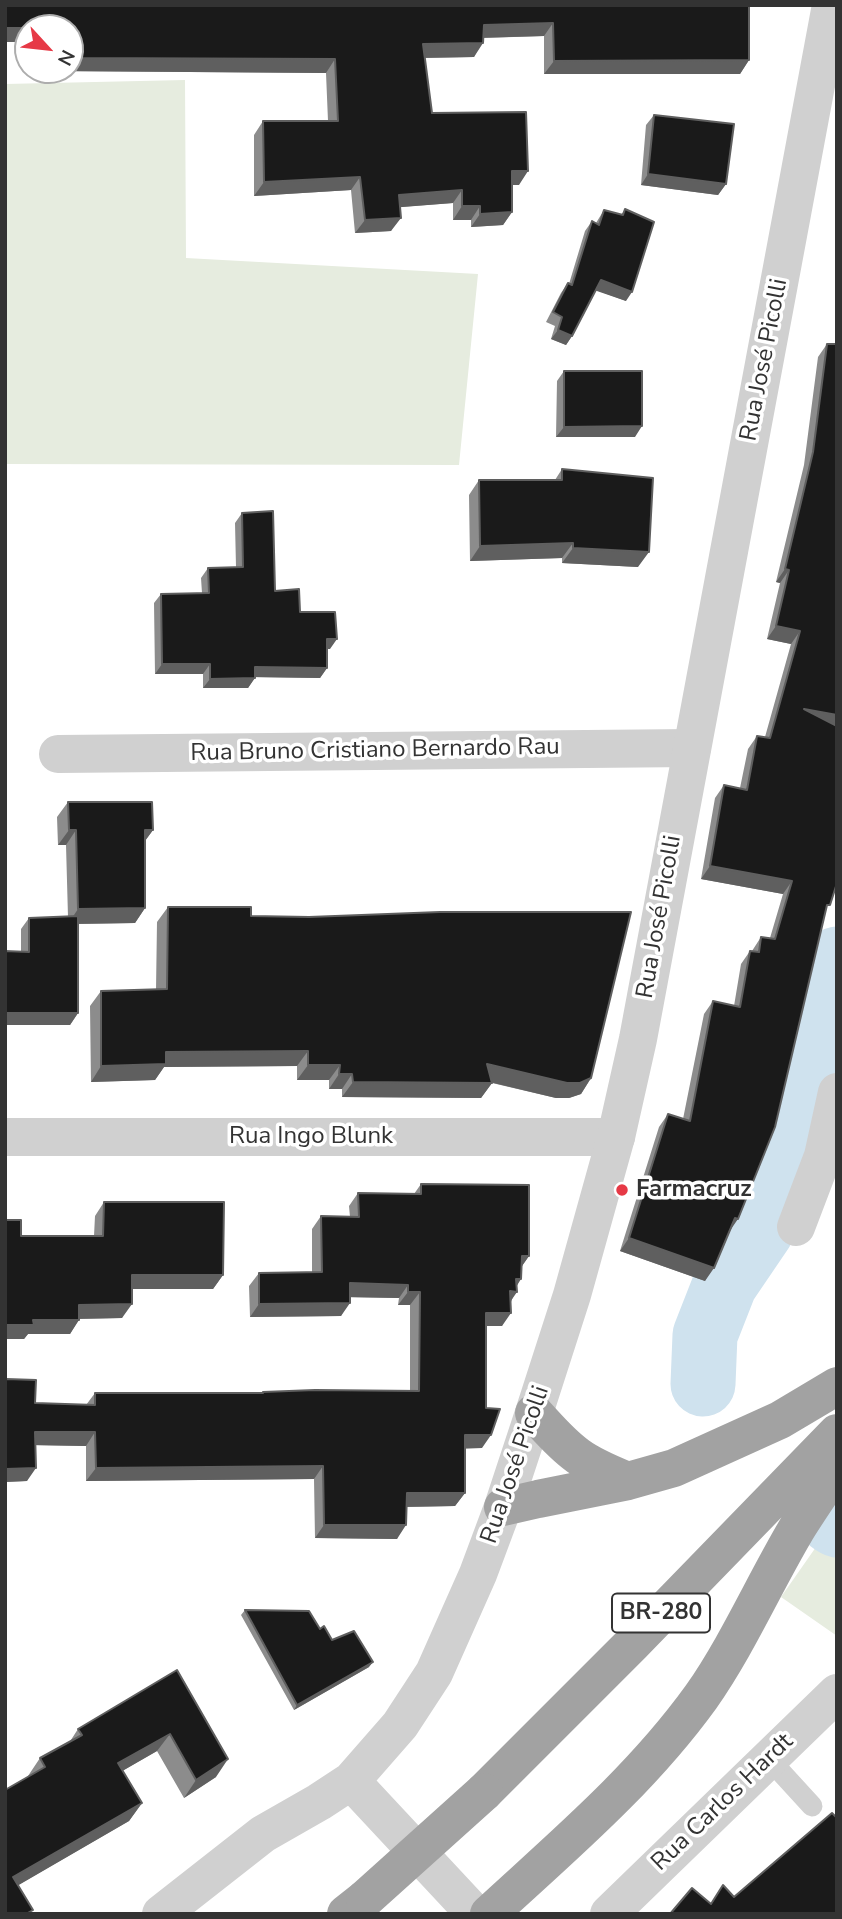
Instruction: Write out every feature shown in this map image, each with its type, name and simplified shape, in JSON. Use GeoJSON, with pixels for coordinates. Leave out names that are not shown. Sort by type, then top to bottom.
{"type":"FeatureCollection","features":[{"type":"Feature","properties":{"kind":"highway"},"geometry":{"type":"LineString","coordinates":[[503,1507],[628,1482],[674,1468],[780,1420],[837,1387]]}},
{"type":"Feature","properties":{"kind":"highway"},"geometry":{"type":"LineString","coordinates":[[534,1413],[577,1455],[628,1482]]}},
{"type":"Feature","properties":{"kind":"highway","name":"BR-280"},"geometry":{"type":"LineString","coordinates":[[356,1906],[484,1792],[837,1433]]}},
{"type":"Feature","properties":{"kind":"highway"},"geometry":{"type":"LineString","coordinates":[[489,1914],[600,1812],[656,1755],[702,1695],[796,1530],[837,1468]]}},
{"type":"Feature","properties":{"kind":"street","name":"Rua José Picolli"},"geometry":{"type":"LineString","coordinates":[[161,1914],[263,1835],[351,1781],[400,1725],[434,1673],[465,1607],[503,1507],[572,1295],[616,1137],[638,1039],[692,748],[826,88],[831,5]]}},
{"type":"Feature","properties":{"kind":"street","name":"Rua Bruno Cristiano Bernardo Rau"},"geometry":{"type":"LineString","coordinates":[[58,754],[692,748]]}},
{"type":"Feature","properties":{"kind":"street"},"geometry":{"type":"LineString","coordinates":[[796,1227],[823,1156],[837,1092]]}},
{"type":"Feature","properties":{"kind":"street","name":"Rua Ingo Blunk"},"geometry":{"type":"LineString","coordinates":[[5,1137],[616,1137]]}},
{"type":"Feature","properties":{"kind":"street","name":"Rua Carlos Hardt"},"geometry":{"type":"LineString","coordinates":[[610,1914],[837,1693]]}},
{"type":"Feature","properties":{"kind":"street"},"geometry":{"type":"LineString","coordinates":[[351,1781],[475,1914]]}},
{"type":"Feature","properties":{"kind":"lane"},"geometry":{"type":"LineString","coordinates":[[769,1759],[812,1805]]}},
{"type":"Feature","properties":{"kind":"shaded area"},"geometry":{"type":"Polygon","coordinates":[[[185,80],[186,258],[478,274],[459,465],[5,464],[5,84],[185,80]]]}},
{"type":"Feature","properties":{"kind":"shaded area"},"geometry":{"type":"Polygon","coordinates":[[[837,1517],[837,1636],[781,1597],[837,1517]]]}},
{"type":"Feature","properties":{"kind":"building"},"geometry":{"type":"Polygon","coordinates":[[[5,5],[749,5],[749,60],[554,61],[553,23],[484,25],[483,43],[423,44],[432,113],[526,112],[528,171],[512,171],[512,212],[480,214],[480,206],[462,206],[462,190],[399,195],[401,218],[365,220],[360,177],[264,182],[263,121],[338,121],[335,59],[84,58],[84,14],[14,14],[14,28],[5,28],[5,5]]]}},
{"type":"Feature","properties":{"kind":"building"},"geometry":{"type":"Polygon","coordinates":[[[654,115],[734,124],[726,184],[648,174],[654,115]]]}},
{"type":"Feature","properties":{"kind":"building"},"geometry":{"type":"Polygon","coordinates":[[[625,209],[654,222],[632,292],[601,280],[572,336],[558,330],[562,317],[553,312],[568,283],[572,285],[592,221],[599,225],[604,210],[623,215],[625,209]]]}},
{"type":"Feature","properties":{"kind":"building"},"geometry":{"type":"Polygon","coordinates":[[[827,344],[837,344],[837,715],[804,709],[837,726],[837,883],[830,905],[827,905],[775,1127],[738,1219],[735,1218],[714,1268],[629,1238],[668,1114],[690,1121],[713,1001],[740,1007],[750,951],[759,952],[761,937],[775,939],[792,881],[710,866],[724,785],[747,790],[757,736],[770,738],[800,631],[776,626],[789,570],[785,569],[813,452],[827,344]]]}},
{"type":"Feature","properties":{"kind":"building"},"geometry":{"type":"Polygon","coordinates":[[[564,371],[642,371],[642,426],[564,427],[564,371]]]}},
{"type":"Feature","properties":{"kind":"building"},"geometry":{"type":"Polygon","coordinates":[[[562,469],[653,478],[649,552],[573,548],[573,543],[480,546],[479,480],[562,480],[562,469]]]}},
{"type":"Feature","properties":{"kind":"building"},"geometry":{"type":"Polygon","coordinates":[[[273,511],[275,591],[299,589],[300,612],[335,612],[337,639],[327,639],[327,668],[255,667],[255,678],[210,679],[210,664],[162,664],[161,594],[209,593],[208,568],[243,567],[242,513],[273,511]]]}},
{"type":"Feature","properties":{"kind":"building"},"geometry":{"type":"Polygon","coordinates":[[[68,802],[152,802],[153,830],[145,830],[145,908],[78,909],[76,830],[69,830],[68,802]]]}},
{"type":"Feature","properties":{"kind":"building"},"geometry":{"type":"Polygon","coordinates":[[[168,907],[251,907],[251,916],[309,917],[440,912],[631,912],[591,1078],[580,1083],[567,1083],[487,1064],[492,1083],[353,1082],[352,1074],[339,1074],[340,1065],[308,1065],[308,1051],[166,1052],[166,1064],[101,1066],[101,991],[167,989],[168,907]]]}},
{"type":"Feature","properties":{"kind":"building"},"geometry":{"type":"Polygon","coordinates":[[[78,916],[78,1013],[5,1013],[5,951],[29,952],[29,918],[78,916]]]}},
{"type":"Feature","properties":{"kind":"building"},"geometry":{"type":"Polygon","coordinates":[[[421,1184],[529,1185],[529,1256],[522,1256],[521,1279],[516,1279],[517,1292],[510,1291],[511,1313],[486,1313],[486,1408],[500,1409],[491,1435],[465,1435],[465,1493],[407,1493],[406,1525],[324,1525],[323,1466],[96,1468],[95,1432],[35,1432],[36,1468],[6,1469],[6,1379],[36,1380],[35,1403],[95,1405],[95,1393],[419,1391],[420,1292],[408,1292],[408,1285],[350,1283],[350,1303],[259,1304],[259,1273],[322,1272],[321,1216],[359,1217],[358,1193],[421,1194],[421,1184]]]}},
{"type":"Feature","properties":{"kind":"building"},"geometry":{"type":"Polygon","coordinates":[[[104,1202],[224,1202],[223,1275],[132,1275],[132,1304],[79,1305],[79,1320],[33,1320],[34,1325],[5,1325],[5,1220],[21,1220],[21,1236],[103,1236],[104,1202]]]}},
{"type":"Feature","properties":{"kind":"building"},"geometry":{"type":"Polygon","coordinates":[[[245,1610],[309,1611],[320,1629],[324,1626],[332,1640],[354,1631],[373,1662],[297,1705],[245,1610]]]}},
{"type":"Feature","properties":{"kind":"building"},"geometry":{"type":"Polygon","coordinates":[[[177,1670],[228,1759],[196,1780],[170,1734],[118,1763],[142,1803],[13,1877],[33,1910],[26,1914],[5,1914],[5,1790],[45,1767],[40,1758],[82,1735],[78,1729],[177,1670]]]}},
{"type":"Feature","properties":{"kind":"building"},"geometry":{"type":"Polygon","coordinates":[[[832,1813],[837,1818],[837,1914],[670,1914],[692,1888],[711,1904],[723,1885],[734,1897],[832,1813]]]}},
{"type":"Feature","properties":{"kind":"waterway"},"geometry":{"type":"LineString","coordinates":[[703,1384],[705,1335],[725,1284],[761,1231],[795,1147],[809,1016],[837,959]]}},
{"type":"Feature","properties":{"kind":"waterway"},"geometry":{"type":"LineString","coordinates":[[832,1522],[837,1525]]}},
{"type":"Feature","properties":{"kind":"place","name":"Farmacruz"},"geometry":{"type":"Point","coordinates":[622,1190]}}]}
